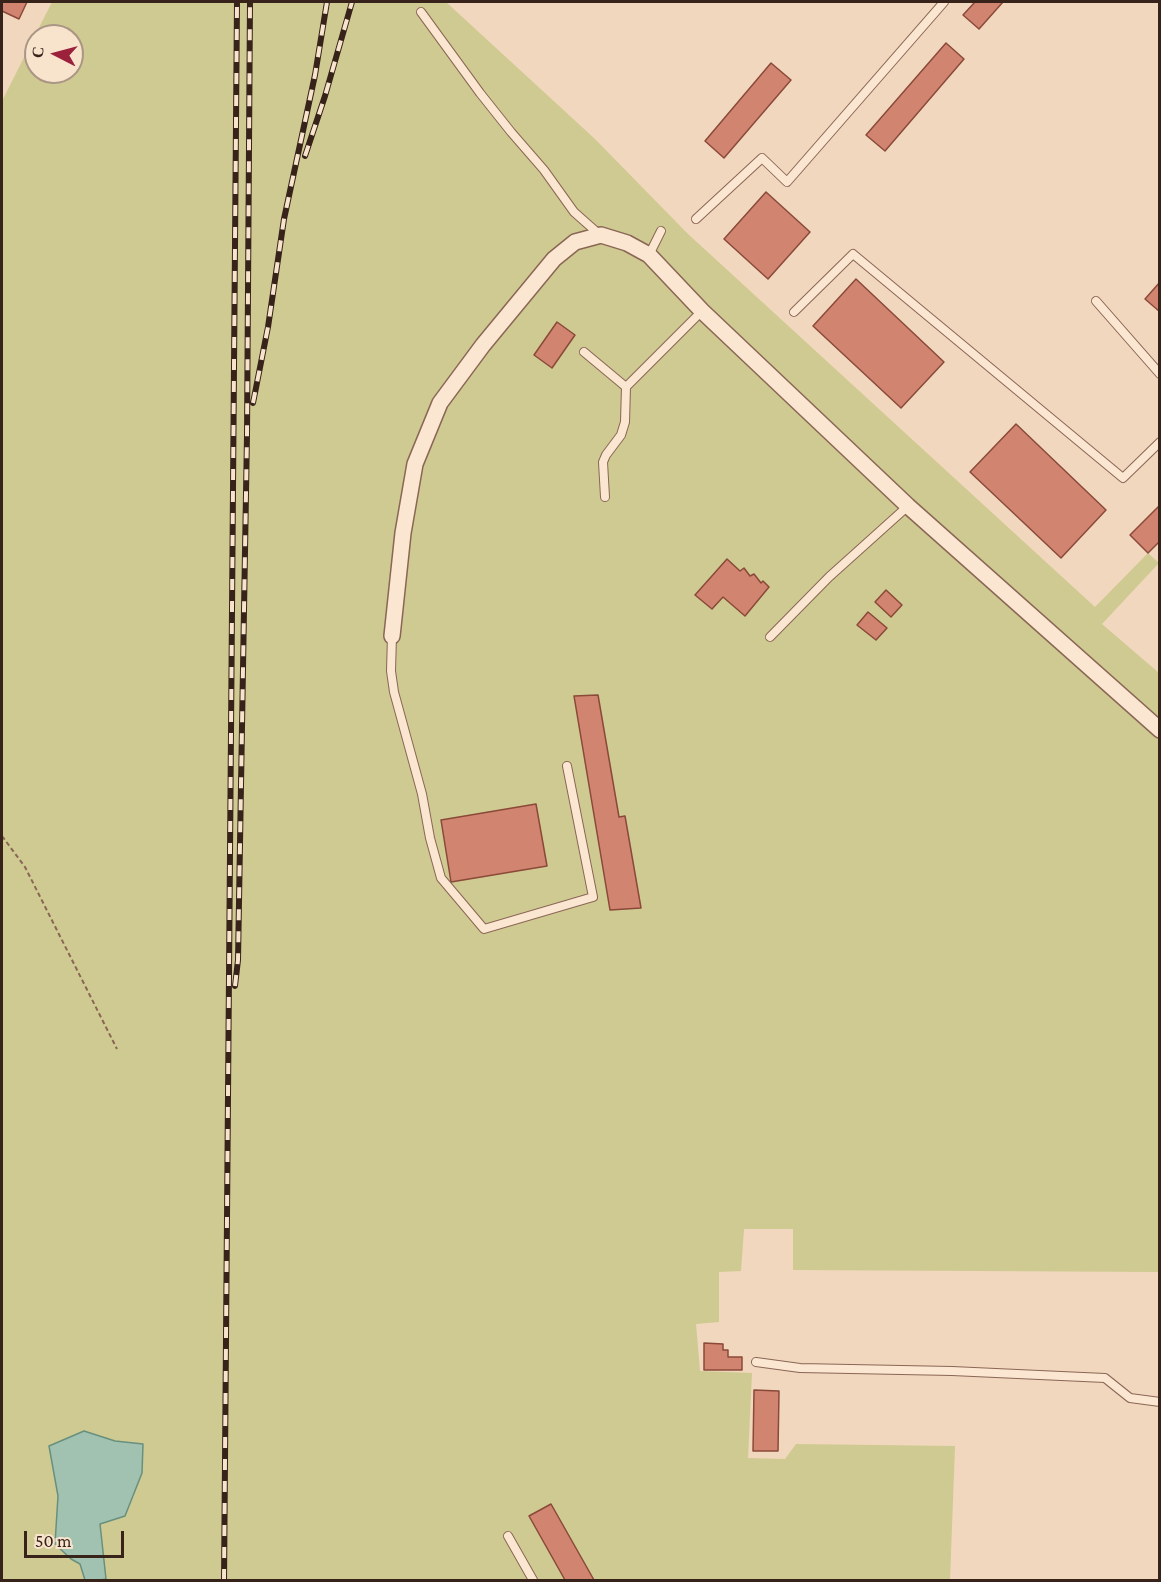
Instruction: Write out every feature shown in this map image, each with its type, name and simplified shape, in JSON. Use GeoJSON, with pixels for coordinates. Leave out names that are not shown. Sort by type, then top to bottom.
{"type":"FeatureCollection","features":[{"type":"Feature","properties":{"kind":"street"},"geometry":{"type":"LineString","coordinates":[[392,636],[403,533],[415,464],[440,403],[483,345],[554,260],[575,242],[601,235],[627,243],[649,255],[702,311],[908,506],[1160,730]]}},
{"type":"Feature","properties":{"kind":"lane"},"geometry":{"type":"LineString","coordinates":[[696,219],[762,158],[787,182],[944,2]]}},
{"type":"Feature","properties":{"kind":"lane"},"geometry":{"type":"LineString","coordinates":[[421,12],[480,93],[544,170],[574,212],[601,235]]}},
{"type":"Feature","properties":{"kind":"lane"},"geometry":{"type":"LineString","coordinates":[[649,255],[661,231]]}},
{"type":"Feature","properties":{"kind":"lane"},"geometry":{"type":"LineString","coordinates":[[794,312],[853,254],[1123,478],[1160,442]]}},
{"type":"Feature","properties":{"kind":"lane"},"geometry":{"type":"LineString","coordinates":[[1096,301],[1160,374]]}},
{"type":"Feature","properties":{"kind":"lane"},"geometry":{"type":"LineString","coordinates":[[605,497],[603,462],[621,435],[625,422],[626,387],[702,311]]}},
{"type":"Feature","properties":{"kind":"lane"},"geometry":{"type":"LineString","coordinates":[[584,352],[626,387]]}},
{"type":"Feature","properties":{"kind":"lane"},"geometry":{"type":"LineString","coordinates":[[770,637],[829,577],[908,506]]}},
{"type":"Feature","properties":{"kind":"lane"},"geometry":{"type":"LineString","coordinates":[[392,636],[391,671],[394,693],[422,794],[430,838],[441,878],[484,929],[593,897],[567,766]]}},
{"type":"Feature","properties":{"kind":"lane"},"geometry":{"type":"LineString","coordinates":[[756,1362],[800,1368],[952,1371],[1105,1378],[1130,1398],[1160,1402]]}},
{"type":"Feature","properties":{"kind":"lane"},"geometry":{"type":"LineString","coordinates":[[508,1536],[533,1581]]}},
{"type":"Feature","properties":{"kind":"path"},"geometry":{"type":"LineString","coordinates":[[2,836],[25,867],[117,1049]]}},
{"type":"Feature","properties":{"kind":"shaded area"},"geometry":{"type":"Polygon","coordinates":[[[52,2],[446,2],[595,139],[688,234],[1095,607],[1148,553],[1159,563],[1102,624],[1159,673],[1159,1272],[793,1270],[793,1229],[744,1229],[741,1271],[719,1272],[719,1322],[696,1324],[700,1371],[752,1373],[748,1458],[785,1459],[796,1444],[955,1446],[950,1580],[2,1580],[2,101],[24,57],[24,84],[84,84],[84,24],[41,24],[52,2]]]}},
{"type":"Feature","properties":{"kind":"shaded area"},"geometry":{"type":"Polygon","coordinates":[[[84,1431],[115,1441],[143,1444],[142,1473],[125,1516],[100,1524],[106,1579],[101,1580],[85,1580],[80,1564],[55,1544],[58,1496],[49,1446],[84,1431]]]}},
{"type":"Feature","properties":{"kind":"building"},"geometry":{"type":"Polygon","coordinates":[[[2,2],[27,2],[19,19],[2,11],[2,2]]]}},
{"type":"Feature","properties":{"kind":"building"},"geometry":{"type":"Polygon","coordinates":[[[975,2],[1003,2],[979,29],[963,15],[975,2]]]}},
{"type":"Feature","properties":{"kind":"building"},"geometry":{"type":"Polygon","coordinates":[[[946,43],[964,59],[885,151],[866,135],[946,43]]]}},
{"type":"Feature","properties":{"kind":"building"},"geometry":{"type":"Polygon","coordinates":[[[771,63],[791,80],[724,158],[705,141],[771,63]]]}},
{"type":"Feature","properties":{"kind":"building"},"geometry":{"type":"Polygon","coordinates":[[[766,192],[810,232],[768,279],[724,239],[766,192]]]}},
{"type":"Feature","properties":{"kind":"building"},"geometry":{"type":"Polygon","coordinates":[[[856,279],[944,362],[901,408],[813,326],[856,279]]]}},
{"type":"Feature","properties":{"kind":"building"},"geometry":{"type":"Polygon","coordinates":[[[1160,282],[1160,312],[1145,299],[1160,282]]]}},
{"type":"Feature","properties":{"kind":"building"},"geometry":{"type":"Polygon","coordinates":[[[557,322],[575,335],[552,368],[534,355],[557,322]]]}},
{"type":"Feature","properties":{"kind":"building"},"geometry":{"type":"Polygon","coordinates":[[[1016,424],[1106,510],[1061,558],[970,472],[1016,424]]]}},
{"type":"Feature","properties":{"kind":"building"},"geometry":{"type":"Polygon","coordinates":[[[1160,505],[1160,541],[1148,553],[1130,535],[1160,505]]]}},
{"type":"Feature","properties":{"kind":"building"},"geometry":{"type":"Polygon","coordinates":[[[727,559],[740,571],[744,568],[750,576],[754,574],[761,583],[763,581],[769,587],[745,616],[723,597],[712,609],[695,595],[727,559]]]}},
{"type":"Feature","properties":{"kind":"building"},"geometry":{"type":"Polygon","coordinates":[[[886,590],[902,605],[891,617],[875,602],[886,590]]]}},
{"type":"Feature","properties":{"kind":"building"},"geometry":{"type":"Polygon","coordinates":[[[868,612],[887,628],[876,640],[857,625],[868,612]]]}},
{"type":"Feature","properties":{"kind":"building"},"geometry":{"type":"Polygon","coordinates":[[[598,695],[619,817],[625,816],[641,908],[610,910],[574,696],[598,695]]]}},
{"type":"Feature","properties":{"kind":"building"},"geometry":{"type":"Polygon","coordinates":[[[536,804],[547,866],[451,882],[441,820],[536,804]]]}},
{"type":"Feature","properties":{"kind":"building"},"geometry":{"type":"Polygon","coordinates":[[[704,1343],[723,1344],[723,1350],[728,1350],[728,1357],[742,1357],[742,1370],[704,1370],[704,1343]]]}},
{"type":"Feature","properties":{"kind":"building"},"geometry":{"type":"Polygon","coordinates":[[[754,1390],[779,1391],[778,1451],[753,1451],[754,1390]]]}},
{"type":"Feature","properties":{"kind":"building"},"geometry":{"type":"Polygon","coordinates":[[[551,1504],[594,1580],[565,1580],[529,1516],[551,1504]]]}},
{"type":"Feature","properties":{"kind":"railway"},"geometry":{"type":"LineString","coordinates":[[224,1580],[237,2]]}},
{"type":"Feature","properties":{"kind":"railway"},"geometry":{"type":"LineString","coordinates":[[235,986],[238,960],[247,435],[250,2]]}},
{"type":"Feature","properties":{"kind":"railway"},"geometry":{"type":"LineString","coordinates":[[253,403],[268,327],[284,219],[315,75],[327,2]]}},
{"type":"Feature","properties":{"kind":"railway"},"geometry":{"type":"LineString","coordinates":[[305,156],[352,2]]}}]}
